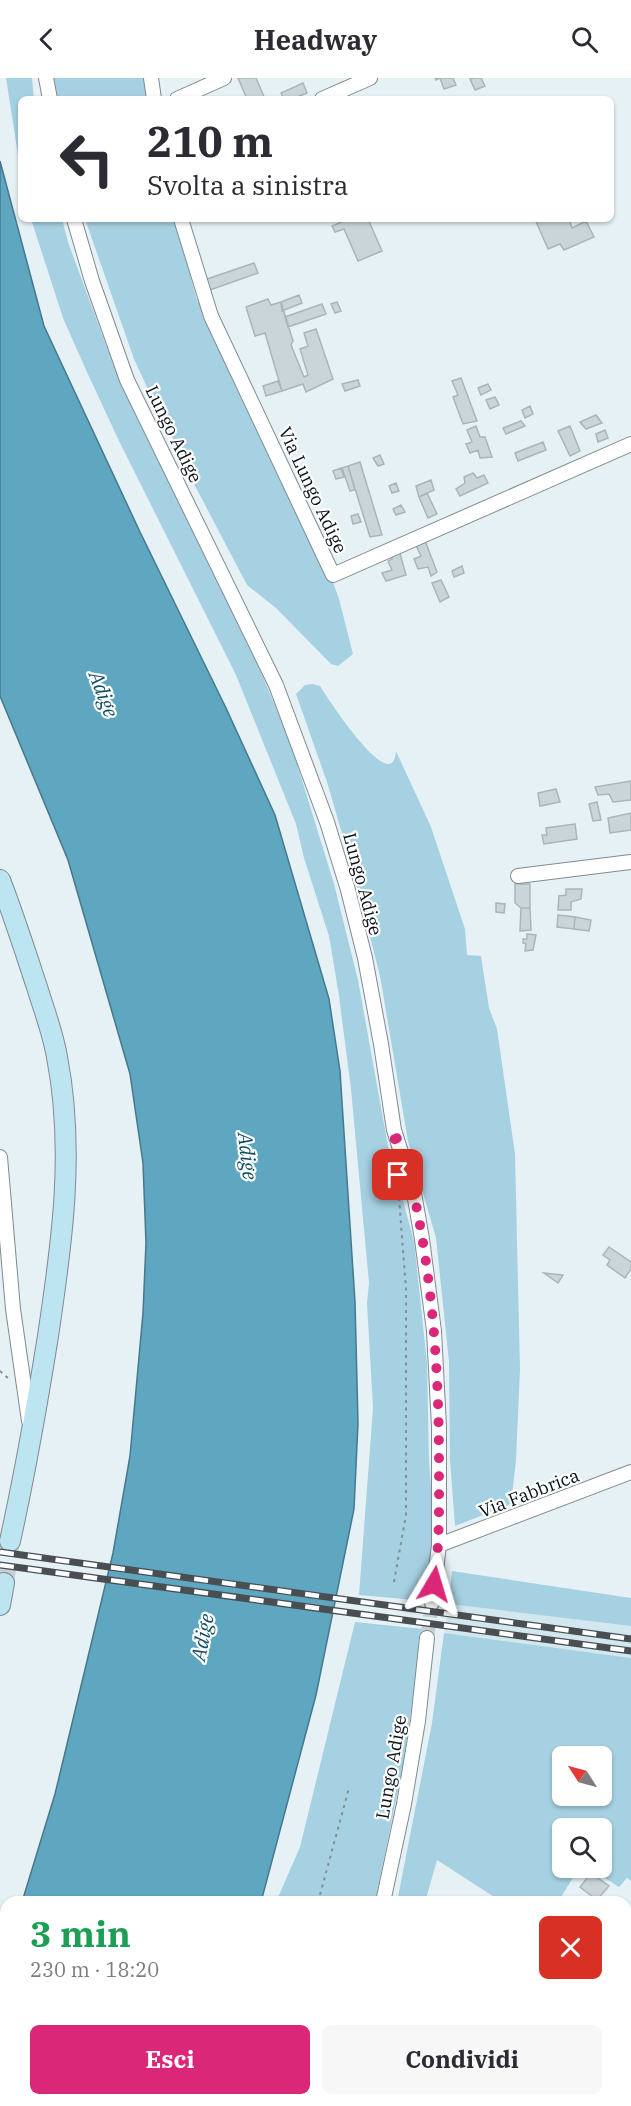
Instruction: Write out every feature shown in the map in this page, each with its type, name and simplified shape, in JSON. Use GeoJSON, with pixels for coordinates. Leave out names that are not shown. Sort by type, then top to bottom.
{"type":"FeatureCollection","features":[{"type":"Feature","properties":{"kind":"main road"},"geometry":{"type":"LineString","coordinates":[[0,880],[15,920],[57,1055],[64,1101],[66,1138],[63,1231],[32,1439],[10,1541]]}},
{"type":"Feature","properties":{"kind":"main road"},"geometry":{"type":"LineString","coordinates":[[0,1605],[4,1583]]}},
{"type":"Feature","properties":{"kind":"street"},"geometry":{"type":"LineString","coordinates":[[46,78],[49,96]]}},
{"type":"Feature","properties":{"kind":"street"},"geometry":{"type":"LineString","coordinates":[[152,78],[154,96]]}},
{"type":"Feature","properties":{"kind":"street"},"geometry":{"type":"LineString","coordinates":[[184,96],[224,78]]}},
{"type":"Feature","properties":{"kind":"street"},"geometry":{"type":"LineString","coordinates":[[329,96],[370,78]]}},
{"type":"Feature","properties":{"kind":"street","name":"Lungo Adige"},"geometry":{"type":"LineString","coordinates":[[75,222],[92,281],[128,380],[276,685],[327,822],[348,890],[367,969],[394,1130],[414,1193],[434,1330],[439,1427],[439,1545],[432,1603]]}},
{"type":"Feature","properties":{"kind":"street","name":"Via Lungo Adige"},"geometry":{"type":"LineString","coordinates":[[182,222],[211,316],[333,575],[631,444]]}},
{"type":"Feature","properties":{"kind":"street"},"geometry":{"type":"LineString","coordinates":[[518,876],[631,862]]}},
{"type":"Feature","properties":{"kind":"street"},"geometry":{"type":"LineString","coordinates":[[0,1157],[13,1309],[32,1439]]}},
{"type":"Feature","properties":{"kind":"street","name":"Via Fabbrica"},"geometry":{"type":"LineString","coordinates":[[439,1545],[631,1472]]}},
{"type":"Feature","properties":{"kind":"street","name":"Lungo Adige"},"geometry":{"type":"LineString","coordinates":[[383,1896],[404,1804],[418,1721],[427,1638]]}},
{"type":"Feature","properties":{"kind":"path"},"geometry":{"type":"LineString","coordinates":[[394,1582],[406,1515],[406,1289],[399,1198]]}},
{"type":"Feature","properties":{"kind":"path"},"geometry":{"type":"LineString","coordinates":[[320,1896],[349,1788]]}},
{"type":"Feature","properties":{"kind":"shaded area"},"geometry":{"type":"Polygon","coordinates":[[[6,78],[32,78],[34,96],[18,96],[18,155],[6,78]]]}},
{"type":"Feature","properties":{"kind":"shaded area"},"geometry":{"type":"Polygon","coordinates":[[[53,78],[147,78],[149,96],[56,96],[53,78]]]}},
{"type":"Feature","properties":{"kind":"shaded area"},"geometry":{"type":"Polygon","coordinates":[[[32,222],[63,222],[114,367],[173,490],[229,596],[290,741],[334,884],[358,980],[388,1146],[414,1241],[427,1363],[429,1461],[435,1541],[426,1601],[359,1595],[373,1408],[367,1303],[369,1283],[351,1089],[329,936],[304,858],[296,824],[236,675],[119,441],[63,318],[32,222]]]}},
{"type":"Feature","properties":{"kind":"shaded area"},"geometry":{"type":"Polygon","coordinates":[[[86,222],[176,222],[196,297],[328,568],[339,599],[353,654],[338,666],[331,664],[276,608],[247,585],[164,424],[134,359],[86,222]]]}},
{"type":"Feature","properties":{"kind":"shaded area"},"geometry":{"type":"Polygon","coordinates":[[[305,685],[320,686],[345,723],[372,754],[384,763],[392,763],[396,751],[431,827],[465,929],[467,955],[481,956],[489,1008],[497,1029],[515,1154],[520,1369],[516,1460],[511,1504],[455,1526],[450,1460],[449,1362],[436,1238],[408,1141],[380,976],[355,878],[327,782],[296,694],[305,685]]]}},
{"type":"Feature","properties":{"kind":"shaded area"},"geometry":{"type":"Polygon","coordinates":[[[452,1571],[631,1598],[631,1626],[449,1604],[452,1571]]]}},
{"type":"Feature","properties":{"kind":"shaded area"},"geometry":{"type":"Polygon","coordinates":[[[449,1604],[631,1626],[631,1658],[444,1633],[449,1604]]]}},
{"type":"Feature","properties":{"kind":"shaded area"},"geometry":{"type":"Polygon","coordinates":[[[355,1622],[423,1629],[403,1766],[376,1896],[279,1896],[300,1847],[355,1622]]]}},
{"type":"Feature","properties":{"kind":"shaded area"},"geometry":{"type":"Polygon","coordinates":[[[444,1633],[631,1658],[631,1881],[627,1878],[619,1887],[605,1878],[612,1878],[612,1818],[552,1818],[552,1878],[573,1878],[562,1896],[493,1896],[437,1860],[427,1896],[398,1896],[432,1723],[444,1633]]]}},
{"type":"Feature","properties":{"kind":"water","name":"Adige"},"geometry":{"type":"Polygon","coordinates":[[[0,161],[44,326],[275,815],[329,999],[340,1071],[355,1302],[358,1423],[354,1509],[316,1695],[263,1896],[24,1896],[55,1794],[113,1553],[130,1456],[143,1313],[146,1243],[143,1163],[130,1074],[68,860],[0,696],[0,161]]]}},
{"type":"Feature","properties":{"kind":"building"},"geometry":{"type":"Polygon","coordinates":[[[238,78],[256,78],[264,96],[246,96],[238,78]]]}},
{"type":"Feature","properties":{"kind":"building"},"geometry":{"type":"Polygon","coordinates":[[[440,78],[453,78],[456,85],[444,89],[440,78]]]}},
{"type":"Feature","properties":{"kind":"building"},"geometry":{"type":"Polygon","coordinates":[[[481,78],[485,86],[475,90],[470,79],[481,78]]]}},
{"type":"Feature","properties":{"kind":"building"},"geometry":{"type":"Polygon","coordinates":[[[303,83],[307,93],[300,96],[282,96],[281,93],[303,83]]]}},
{"type":"Feature","properties":{"kind":"building"},"geometry":{"type":"Polygon","coordinates":[[[341,222],[369,222],[382,251],[358,261],[344,229],[335,232],[332,226],[341,222]]]}},
{"type":"Feature","properties":{"kind":"building"},"geometry":{"type":"Polygon","coordinates":[[[536,222],[570,222],[572,228],[586,222],[594,237],[564,250],[560,244],[548,249],[536,222]]]}},
{"type":"Feature","properties":{"kind":"building"},"geometry":{"type":"Polygon","coordinates":[[[254,263],[258,273],[207,291],[204,280],[254,263]]]}},
{"type":"Feature","properties":{"kind":"building"},"geometry":{"type":"Polygon","coordinates":[[[299,295],[302,303],[282,311],[281,302],[299,295]]]}},
{"type":"Feature","properties":{"kind":"building"},"geometry":{"type":"Polygon","coordinates":[[[268,299],[271,305],[281,302],[293,341],[291,345],[304,377],[308,375],[300,349],[308,346],[304,333],[316,329],[333,379],[306,392],[303,384],[282,391],[265,333],[255,336],[246,307],[268,299]]]}},
{"type":"Feature","properties":{"kind":"building"},"geometry":{"type":"Polygon","coordinates":[[[337,302],[341,311],[335,313],[331,304],[337,302]]]}},
{"type":"Feature","properties":{"kind":"building"},"geometry":{"type":"Polygon","coordinates":[[[322,304],[326,314],[288,327],[285,317],[322,304]]]}},
{"type":"Feature","properties":{"kind":"building"},"geometry":{"type":"Polygon","coordinates":[[[461,378],[477,421],[463,424],[453,397],[458,395],[452,381],[461,378]]]}},
{"type":"Feature","properties":{"kind":"building"},"geometry":{"type":"Polygon","coordinates":[[[358,380],[360,386],[345,391],[342,384],[358,380]]]}},
{"type":"Feature","properties":{"kind":"building"},"geometry":{"type":"Polygon","coordinates":[[[278,381],[282,391],[266,396],[263,386],[278,381]]]}},
{"type":"Feature","properties":{"kind":"building"},"geometry":{"type":"Polygon","coordinates":[[[488,384],[491,390],[481,395],[478,388],[488,384]]]}},
{"type":"Feature","properties":{"kind":"building"},"geometry":{"type":"Polygon","coordinates":[[[495,397],[499,405],[490,409],[486,400],[495,397]]]}},
{"type":"Feature","properties":{"kind":"building"},"geometry":{"type":"Polygon","coordinates":[[[530,406],[533,414],[525,418],[522,410],[530,406]]]}},
{"type":"Feature","properties":{"kind":"building"},"geometry":{"type":"Polygon","coordinates":[[[596,415],[602,423],[586,429],[580,422],[596,415]]]}},
{"type":"Feature","properties":{"kind":"building"},"geometry":{"type":"Polygon","coordinates":[[[521,421],[525,426],[506,434],[503,428],[521,421]]]}},
{"type":"Feature","properties":{"kind":"building"},"geometry":{"type":"Polygon","coordinates":[[[476,426],[480,437],[485,437],[492,457],[480,458],[478,450],[470,453],[466,444],[472,442],[467,430],[476,426]]]}},
{"type":"Feature","properties":{"kind":"building"},"geometry":{"type":"Polygon","coordinates":[[[570,426],[580,451],[570,456],[558,431],[570,426]]]}},
{"type":"Feature","properties":{"kind":"building"},"geometry":{"type":"Polygon","coordinates":[[[605,430],[608,438],[598,442],[596,434],[605,430]]]}},
{"type":"Feature","properties":{"kind":"building"},"geometry":{"type":"Polygon","coordinates":[[[543,442],[546,450],[518,461],[515,453],[543,442]]]}},
{"type":"Feature","properties":{"kind":"building"},"geometry":{"type":"Polygon","coordinates":[[[380,455],[384,464],[378,466],[373,458],[380,455]]]}},
{"type":"Feature","properties":{"kind":"building"},"geometry":{"type":"Polygon","coordinates":[[[360,462],[382,535],[370,537],[348,466],[360,462]]]}},
{"type":"Feature","properties":{"kind":"building"},"geometry":{"type":"Polygon","coordinates":[[[348,466],[355,490],[350,491],[342,468],[348,466]]]}},
{"type":"Feature","properties":{"kind":"building"},"geometry":{"type":"Polygon","coordinates":[[[341,468],[344,477],[336,479],[333,471],[341,468]]]}},
{"type":"Feature","properties":{"kind":"building"},"geometry":{"type":"Polygon","coordinates":[[[473,473],[477,478],[484,475],[488,483],[460,496],[456,489],[465,483],[464,477],[473,473]]]}},
{"type":"Feature","properties":{"kind":"building"},"geometry":{"type":"Polygon","coordinates":[[[431,480],[434,490],[419,497],[416,486],[431,480]]]}},
{"type":"Feature","properties":{"kind":"building"},"geometry":{"type":"Polygon","coordinates":[[[396,483],[399,491],[392,493],[389,486],[396,483]]]}},
{"type":"Feature","properties":{"kind":"building"},"geometry":{"type":"Polygon","coordinates":[[[427,493],[437,514],[428,518],[419,497],[427,493]]]}},
{"type":"Feature","properties":{"kind":"building"},"geometry":{"type":"Polygon","coordinates":[[[401,505],[405,512],[396,515],[393,509],[401,505]]]}},
{"type":"Feature","properties":{"kind":"building"},"geometry":{"type":"Polygon","coordinates":[[[358,514],[361,522],[353,524],[351,516],[358,514]]]}},
{"type":"Feature","properties":{"kind":"building"},"geometry":{"type":"Polygon","coordinates":[[[424,538],[437,572],[431,576],[428,567],[418,569],[414,559],[421,556],[414,541],[424,538]]]}},
{"type":"Feature","properties":{"kind":"building"},"geometry":{"type":"Polygon","coordinates":[[[399,550],[406,575],[386,581],[382,573],[392,570],[388,561],[392,559],[390,553],[399,550]]]}},
{"type":"Feature","properties":{"kind":"building"},"geometry":{"type":"Polygon","coordinates":[[[462,566],[464,573],[454,577],[452,571],[462,566]]]}},
{"type":"Feature","properties":{"kind":"building"},"geometry":{"type":"Polygon","coordinates":[[[441,580],[449,597],[440,602],[432,583],[441,580]]]}},
{"type":"Feature","properties":{"kind":"building"},"geometry":{"type":"Polygon","coordinates":[[[631,781],[631,800],[613,802],[609,794],[598,795],[595,787],[631,781]]]}},
{"type":"Feature","properties":{"kind":"building"},"geometry":{"type":"Polygon","coordinates":[[[556,789],[560,802],[540,806],[538,793],[556,789]]]}},
{"type":"Feature","properties":{"kind":"building"},"geometry":{"type":"Polygon","coordinates":[[[597,802],[601,820],[593,821],[589,804],[597,802]]]}},
{"type":"Feature","properties":{"kind":"building"},"geometry":{"type":"Polygon","coordinates":[[[631,813],[631,830],[610,833],[608,818],[631,813]]]}},
{"type":"Feature","properties":{"kind":"building"},"geometry":{"type":"Polygon","coordinates":[[[575,824],[577,839],[544,844],[542,835],[547,835],[546,828],[575,824]]]}},
{"type":"Feature","properties":{"kind":"building"},"geometry":{"type":"Polygon","coordinates":[[[515,884],[530,884],[530,908],[521,908],[515,903],[515,884]]]}},
{"type":"Feature","properties":{"kind":"building"},"geometry":{"type":"Polygon","coordinates":[[[566,889],[582,889],[581,899],[571,902],[571,910],[558,910],[559,896],[566,895],[566,889]]]}},
{"type":"Feature","properties":{"kind":"building"},"geometry":{"type":"Polygon","coordinates":[[[496,903],[505,904],[504,913],[496,912],[496,903]]]}},
{"type":"Feature","properties":{"kind":"building"},"geometry":{"type":"Polygon","coordinates":[[[521,908],[530,908],[531,930],[520,931],[521,908]]]}},
{"type":"Feature","properties":{"kind":"building"},"geometry":{"type":"Polygon","coordinates":[[[558,915],[575,917],[574,929],[557,927],[558,915]]]}},
{"type":"Feature","properties":{"kind":"building"},"geometry":{"type":"Polygon","coordinates":[[[575,917],[591,920],[589,931],[574,929],[575,917]]]}},
{"type":"Feature","properties":{"kind":"building"},"geometry":{"type":"Polygon","coordinates":[[[527,934],[536,935],[533,950],[525,951],[526,944],[523,943],[523,939],[527,939],[527,934]]]}},
{"type":"Feature","properties":{"kind":"building"},"geometry":{"type":"Polygon","coordinates":[[[609,1247],[631,1262],[631,1269],[625,1278],[607,1265],[610,1260],[603,1255],[609,1247]]]}},
{"type":"Feature","properties":{"kind":"building"},"geometry":{"type":"Polygon","coordinates":[[[544,1273],[563,1275],[558,1283],[544,1273]]]}},
{"type":"Feature","properties":{"kind":"building"},"geometry":{"type":"Polygon","coordinates":[[[587,1878],[598,1878],[609,1886],[600,1896],[592,1896],[580,1887],[587,1878]]]}},
{"type":"Feature","properties":{"kind":"tunnel"},"geometry":{"type":"LineString","coordinates":[[4,1583],[10,1541]]}},
{"type":"Feature","properties":{"kind":"tunnel"},"geometry":{"type":"LineString","coordinates":[[427,1638],[432,1603]]}},
{"type":"Feature","properties":{"kind":"railway"},"geometry":{"type":"LineString","coordinates":[[0,1552],[631,1639]]}},
{"type":"Feature","properties":{"kind":"railway"},"geometry":{"type":"LineString","coordinates":[[0,1565],[631,1651]]}},
{"type":"Feature","properties":{"kind":"route"},"geometry":{"type":"LineString","coordinates":[[398,1175],[394,1130],[414,1193],[434,1330],[439,1427],[439,1545],[434,1584]]}}]}
